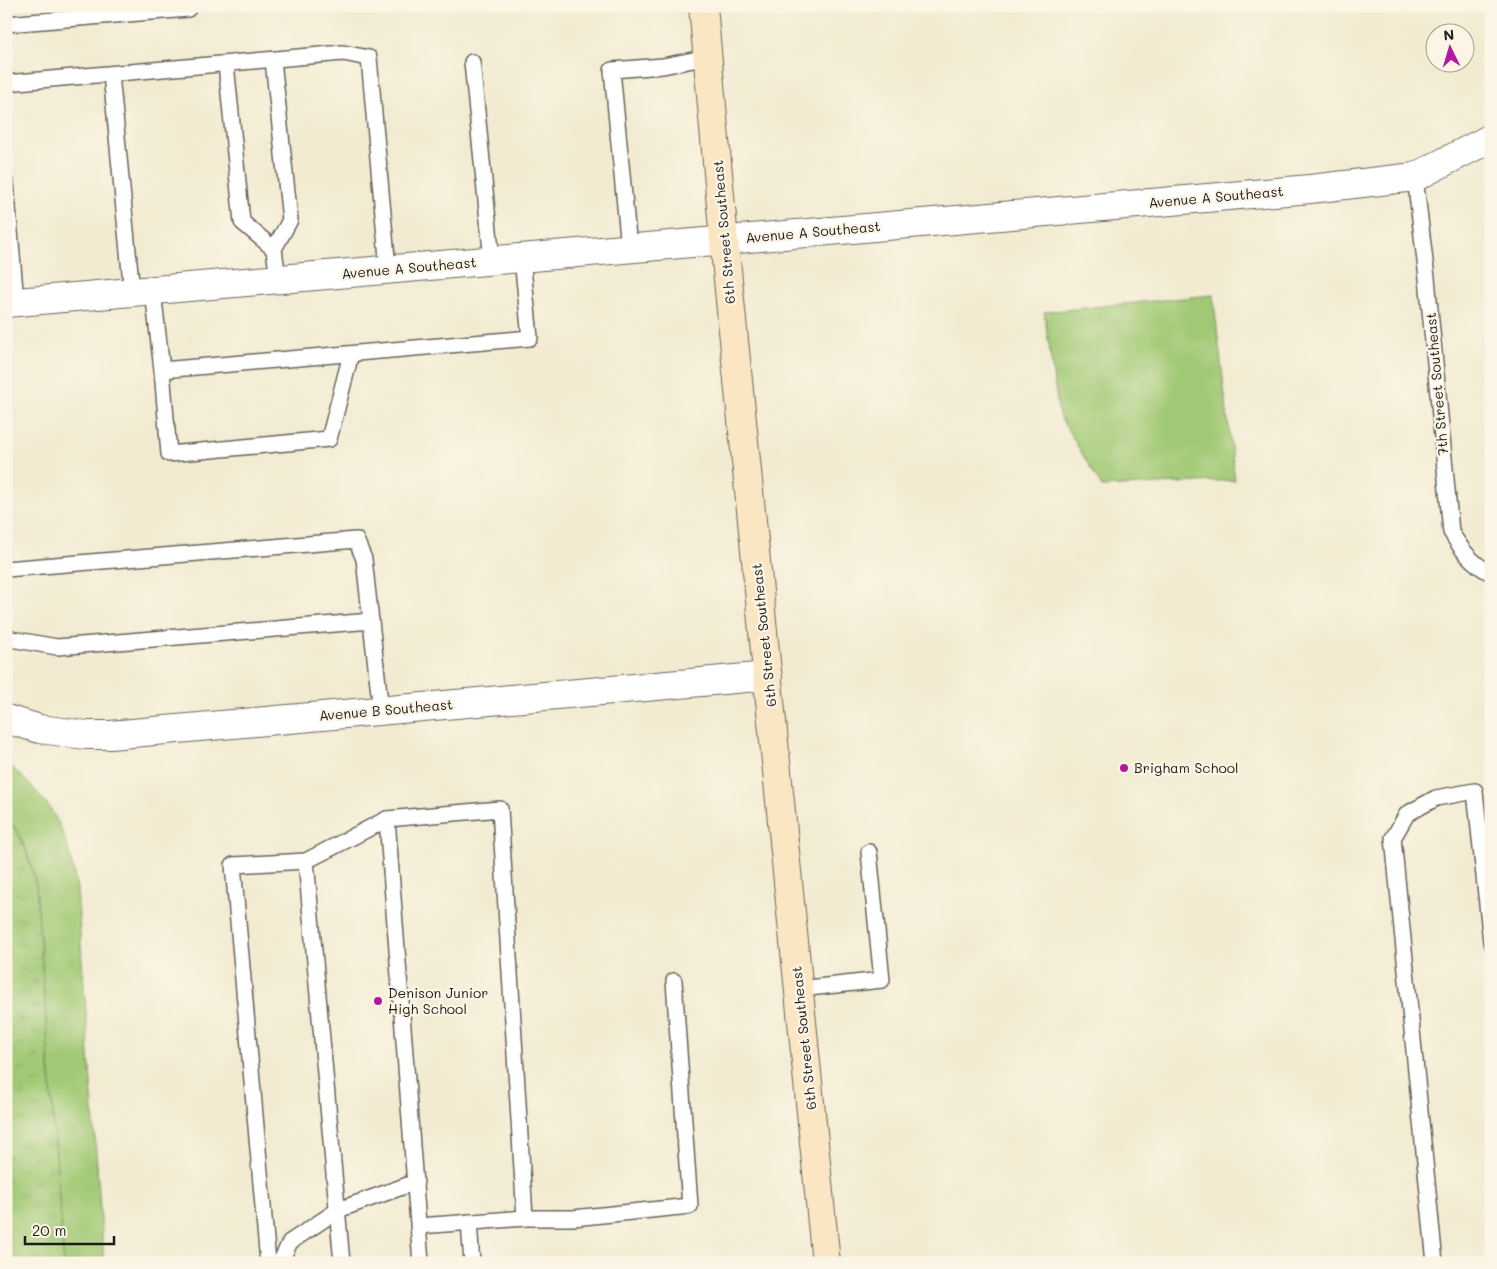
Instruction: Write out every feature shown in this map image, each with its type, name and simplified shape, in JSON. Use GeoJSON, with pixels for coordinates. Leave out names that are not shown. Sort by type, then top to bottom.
{"type":"FeatureCollection","features":[{"type":"Feature","properties":{"kind":"street","name":"6th Street Southeast"},"geometry":{"type":"LineString","coordinates":[[703,6],[724,240],[826,1263]]}},
{"type":"Feature","properties":{"kind":"street","name":"Avenue A Southeast"},"geometry":{"type":"LineString","coordinates":[[11,302],[1310,189],[1415,177],[1491,138]]}},
{"type":"Feature","properties":{"kind":"street","name":"Avenue B Southeast"},"geometry":{"type":"LineString","coordinates":[[6,719],[40,729],[86,736],[110,735],[768,676]]}},
{"type":"Feature","properties":{"kind":"lane"},"geometry":{"type":"LineString","coordinates":[[6,24],[188,9]]}},
{"type":"Feature","properties":{"kind":"lane"},"geometry":{"type":"LineString","coordinates":[[6,83],[343,54],[369,58],[388,269]]}},
{"type":"Feature","properties":{"kind":"lane"},"geometry":{"type":"LineString","coordinates":[[630,248],[612,70],[663,66],[708,57]]}},
{"type":"Feature","properties":{"kind":"lane"},"geometry":{"type":"LineString","coordinates":[[273,60],[290,220],[274,249],[278,279]]}},
{"type":"Feature","properties":{"kind":"lane"},"geometry":{"type":"LineString","coordinates":[[472,62],[492,260]]}},
{"type":"Feature","properties":{"kind":"lane"},"geometry":{"type":"LineString","coordinates":[[226,64],[242,222],[274,249]]}},
{"type":"Feature","properties":{"kind":"lane"},"geometry":{"type":"LineString","coordinates":[[111,74],[143,292],[162,370],[169,454],[329,439],[351,354]]}},
{"type":"Feature","properties":{"kind":"lane","name":"7th Street Southeast"},"geometry":{"type":"LineString","coordinates":[[1415,177],[1427,278],[1451,532],[1461,550],[1481,568],[1491,573]]}},
{"type":"Feature","properties":{"kind":"lane"},"geometry":{"type":"LineString","coordinates":[[6,183],[11,302]]}},
{"type":"Feature","properties":{"kind":"lane"},"geometry":{"type":"LineString","coordinates":[[162,370],[530,338],[522,258]]}},
{"type":"Feature","properties":{"kind":"lane"},"geometry":{"type":"LineString","coordinates":[[6,569],[356,540],[364,559],[382,711]]}},
{"type":"Feature","properties":{"kind":"lane"},"geometry":{"type":"LineString","coordinates":[[6,635],[11,639],[57,647],[371,621]]}},
{"type":"Feature","properties":{"kind":"lane"},"geometry":{"type":"LineString","coordinates":[[1435,1263],[1395,870],[1394,838],[1407,814],[1436,798],[1475,791],[1491,942]]}},
{"type":"Feature","properties":{"kind":"lane"},"geometry":{"type":"LineString","coordinates":[[268,1263],[233,866],[306,861],[387,819],[500,810],[524,1218]]}},
{"type":"Feature","properties":{"kind":"lane"},"geometry":{"type":"LineString","coordinates":[[387,819],[421,1263]]}},
{"type":"Feature","properties":{"kind":"lane"},"geometry":{"type":"LineString","coordinates":[[800,989],[882,980],[869,852]]}},
{"type":"Feature","properties":{"kind":"lane"},"geometry":{"type":"LineString","coordinates":[[306,861],[342,1263]]}},
{"type":"Feature","properties":{"kind":"lane"},"geometry":{"type":"LineString","coordinates":[[419,1226],[524,1218],[573,1218],[690,1206],[674,982]]}},
{"type":"Feature","properties":{"kind":"lane"},"geometry":{"type":"LineString","coordinates":[[280,1263],[290,1242],[338,1210],[416,1182]]}},
{"type":"Feature","properties":{"kind":"lane"},"geometry":{"type":"LineString","coordinates":[[469,1222],[472,1263]]}},
{"type":"Feature","properties":{"kind":"green space"},"geometry":{"type":"Polygon","coordinates":[[[1213,295],[1235,480],[1102,487],[1059,415],[1044,312],[1213,295]]]}},
{"type":"Feature","properties":{"kind":"green space"},"geometry":{"type":"Polygon","coordinates":[[[6,762],[47,804],[59,823],[67,845],[75,878],[104,1263],[64,1263],[36,884],[21,839],[6,816],[6,762]]]}},
{"type":"Feature","properties":{"kind":"green space"},"geometry":{"type":"Polygon","coordinates":[[[6,816],[21,839],[36,884],[64,1263],[6,1263],[6,816]]]}},
{"type":"Feature","properties":{"kind":"place","name":"Brigham School"},"geometry":{"type":"Point","coordinates":[1124,768]}},
{"type":"Feature","properties":{"kind":"place","name":"Denison Junior High School"},"geometry":{"type":"Point","coordinates":[378,1001]}}]}
